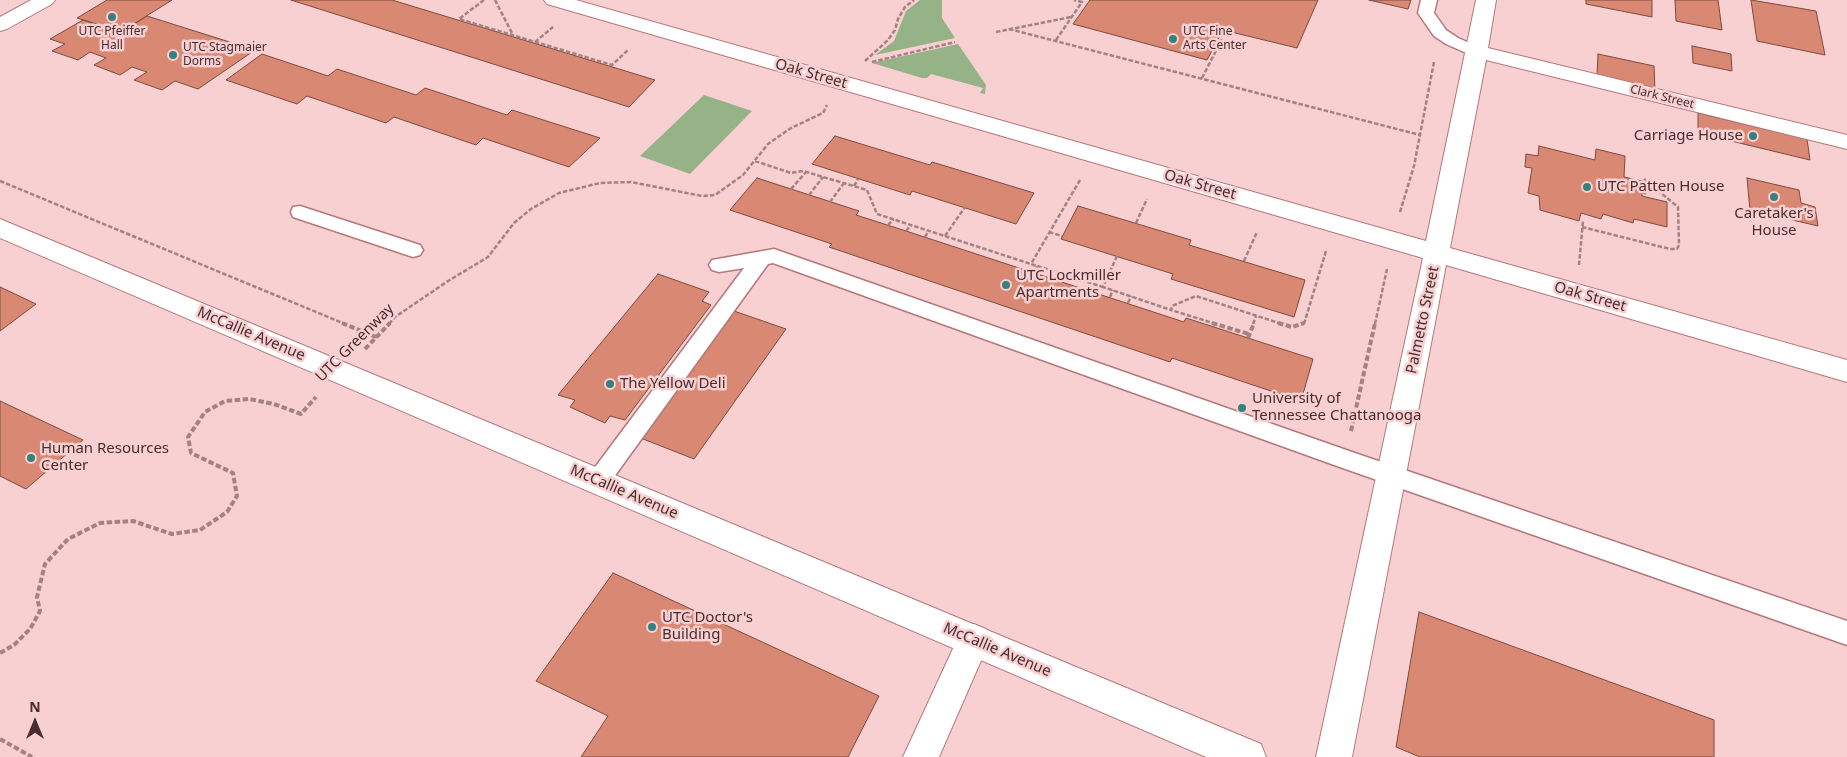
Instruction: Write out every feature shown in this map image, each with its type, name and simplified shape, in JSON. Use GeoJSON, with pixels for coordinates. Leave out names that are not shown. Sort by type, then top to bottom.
{"type":"FeatureCollection","features":[{"type":"Feature","properties":{"kind":"street"},"geometry":{"type":"LineString","coordinates":[[0,25],[45,0]]}},
{"type":"Feature","properties":{"kind":"street","name":"Oak Street"},"geometry":{"type":"LineString","coordinates":[[554,0],[1847,371]]}},
{"type":"Feature","properties":{"kind":"street","name":"Palmetto Street"},"geometry":{"type":"LineString","coordinates":[[1334,757],[1486,0]]}},
{"type":"Feature","properties":{"kind":"street","name":"Clark Street"},"geometry":{"type":"LineString","coordinates":[[1477,52],[1847,142]]}},
{"type":"Feature","properties":{"kind":"street","name":"McCallie Avenue"},"geometry":{"type":"LineString","coordinates":[[0,228],[1248,757]]}},
{"type":"Feature","properties":{"kind":"street"},"geometry":{"type":"LineString","coordinates":[[922,757],[974,640]]}},
{"type":"Feature","properties":{"kind":"lane"},"geometry":{"type":"LineString","coordinates":[[1429,0],[1426,13],[1440,33],[1452,41],[1477,52]]}},
{"type":"Feature","properties":{"kind":"lane"},"geometry":{"type":"LineString","coordinates":[[300,212],[413,250]]}},
{"type":"Feature","properties":{"kind":"lane"},"geometry":{"type":"LineString","coordinates":[[719,265],[774,256],[1391,476],[1847,633]]}},
{"type":"Feature","properties":{"kind":"lane"},"geometry":{"type":"LineString","coordinates":[[598,481],[762,258]]}},
{"type":"Feature","properties":{"kind":"path"},"geometry":{"type":"LineString","coordinates":[[484,0],[459,19],[612,66],[630,48]]}},
{"type":"Feature","properties":{"kind":"path"},"geometry":{"type":"LineString","coordinates":[[495,0],[513,36]]}},
{"type":"Feature","properties":{"kind":"path"},"geometry":{"type":"LineString","coordinates":[[862,64],[888,40],[895,30],[898,18],[905,7],[914,0]]}},
{"type":"Feature","properties":{"kind":"path"},"geometry":{"type":"LineString","coordinates":[[1056,40],[1082,2],[1074,0]]}},
{"type":"Feature","properties":{"kind":"path"},"geometry":{"type":"LineString","coordinates":[[996,32],[1071,18]]}},
{"type":"Feature","properties":{"kind":"path"},"geometry":{"type":"LineString","coordinates":[[535,42],[554,25]]}},
{"type":"Feature","properties":{"kind":"path"},"geometry":{"type":"LineString","coordinates":[[1010,29],[1420,135]]}},
{"type":"Feature","properties":{"kind":"path"},"geometry":{"type":"LineString","coordinates":[[1202,78],[1222,39]]}},
{"type":"Feature","properties":{"kind":"path"},"geometry":{"type":"LineString","coordinates":[[862,64],[956,42]]}},
{"type":"Feature","properties":{"kind":"path"},"geometry":{"type":"LineString","coordinates":[[1392,210],[1401,213],[1414,166],[1435,59]]}},
{"type":"Feature","properties":{"kind":"path"},"geometry":{"type":"LineString","coordinates":[[862,64],[872,67]]}},
{"type":"Feature","properties":{"kind":"path","name":"UTC Greenway"},"geometry":{"type":"LineString","coordinates":[[0,652],[14,645],[30,629],[40,611],[37,597],[45,564],[68,539],[100,523],[133,521],[172,534],[200,530],[227,512],[237,496],[233,473],[191,453],[188,437],[205,412],[225,401],[249,399],[274,404],[300,414],[395,317],[488,257],[514,223],[531,209],[559,193],[600,183],[631,182],[702,196],[715,195],[743,175],[768,144],[791,128],[823,113],[844,84]]}},
{"type":"Feature","properties":{"kind":"path"},"geometry":{"type":"LineString","coordinates":[[754,161],[791,173],[806,172],[866,190],[877,214],[1102,286],[1249,336],[1256,316]]}},
{"type":"Feature","properties":{"kind":"path"},"geometry":{"type":"LineString","coordinates":[[791,189],[806,172]]}},
{"type":"Feature","properties":{"kind":"path"},"geometry":{"type":"LineString","coordinates":[[809,195],[823,177]]}},
{"type":"Feature","properties":{"kind":"path"},"geometry":{"type":"LineString","coordinates":[[1031,264],[1081,178]]}},
{"type":"Feature","properties":{"kind":"path"},"geometry":{"type":"LineString","coordinates":[[854,186],[858,179]]}},
{"type":"Feature","properties":{"kind":"path"},"geometry":{"type":"LineString","coordinates":[[1582,227],[1676,249],[1679,245],[1678,207],[1644,179]]}},
{"type":"Feature","properties":{"kind":"path"},"geometry":{"type":"LineString","coordinates":[[0,181],[376,337]]}},
{"type":"Feature","properties":{"kind":"path"},"geometry":{"type":"LineString","coordinates":[[830,202],[844,183]]}},
{"type":"Feature","properties":{"kind":"path"},"geometry":{"type":"LineString","coordinates":[[1136,223],[1148,197],[1139,194]]}},
{"type":"Feature","properties":{"kind":"path"},"geometry":{"type":"LineString","coordinates":[[945,236],[964,207]]}},
{"type":"Feature","properties":{"kind":"path"},"geometry":{"type":"LineString","coordinates":[[888,225],[894,219]]}},
{"type":"Feature","properties":{"kind":"path"},"geometry":{"type":"LineString","coordinates":[[1580,261],[1583,221]]}},
{"type":"Feature","properties":{"kind":"path"},"geometry":{"type":"LineString","coordinates":[[906,231],[911,224]]}},
{"type":"Feature","properties":{"kind":"path"},"geometry":{"type":"LineString","coordinates":[[924,237],[929,230]]}},
{"type":"Feature","properties":{"kind":"path"},"geometry":{"type":"LineString","coordinates":[[1244,261],[1258,230],[1266,233]]}},
{"type":"Feature","properties":{"kind":"path"},"geometry":{"type":"LineString","coordinates":[[1050,232],[1062,236]]}},
{"type":"Feature","properties":{"kind":"path"},"geometry":{"type":"LineString","coordinates":[[1318,248],[1335,253]]}},
{"type":"Feature","properties":{"kind":"path"},"geometry":{"type":"LineString","coordinates":[[1171,310],[1172,306],[1196,296],[1292,327],[1304,324],[1326,251]]}},
{"type":"Feature","properties":{"kind":"path"},"geometry":{"type":"LineString","coordinates":[[1102,286],[1117,256]]}},
{"type":"Feature","properties":{"kind":"path"},"geometry":{"type":"LineString","coordinates":[[1033,273],[1037,266]]}},
{"type":"Feature","properties":{"kind":"path"},"geometry":{"type":"LineString","coordinates":[[1345,459],[1387,269],[1378,267]]}},
{"type":"Feature","properties":{"kind":"path"},"geometry":{"type":"LineString","coordinates":[[1110,297],[1113,290]]}},
{"type":"Feature","properties":{"kind":"path"},"geometry":{"type":"LineString","coordinates":[[1128,303],[1131,296]]}},
{"type":"Feature","properties":{"kind":"path"},"geometry":{"type":"LineString","coordinates":[[0,739],[32,757]]}},
{"type":"Feature","properties":{"kind":"green space"},"geometry":{"type":"Polygon","coordinates":[[[920,0],[942,0],[942,18],[955,38],[875,55],[894,41],[906,11],[920,0]]]}},
{"type":"Feature","properties":{"kind":"green space"},"geometry":{"type":"Polygon","coordinates":[[[958,44],[986,85],[985,94],[980,93],[983,88],[931,74],[927,78],[922,78],[872,63],[958,44]]]}},
{"type":"Feature","properties":{"kind":"green space"},"geometry":{"type":"Polygon","coordinates":[[[704,95],[752,111],[690,174],[640,156],[704,95]]]}},
{"type":"Feature","properties":{"kind":"building","name":"UTC Pfeiffer Hall"},"geometry":{"type":"Polygon","coordinates":[[[107,0],[172,0],[121,32],[77,18],[107,0]]]}},
{"type":"Feature","properties":{"kind":"building"},"geometry":{"type":"Polygon","coordinates":[[[291,0],[392,0],[655,80],[629,107],[291,0]]]}},
{"type":"Feature","properties":{"kind":"building","name":"UTC Fine Arts Center"},"geometry":{"type":"Polygon","coordinates":[[[1090,0],[1318,0],[1297,48],[1223,30],[1207,60],[1073,24],[1090,0]]]}},
{"type":"Feature","properties":{"kind":"building"},"geometry":{"type":"Polygon","coordinates":[[[1369,0],[1411,0],[1408,9],[1369,0]]]}},
{"type":"Feature","properties":{"kind":"building"},"geometry":{"type":"Polygon","coordinates":[[[1586,0],[1652,0],[1652,17],[1586,4],[1586,0]]]}},
{"type":"Feature","properties":{"kind":"building"},"geometry":{"type":"Polygon","coordinates":[[[1675,0],[1718,0],[1722,30],[1676,21],[1675,0]]]}},
{"type":"Feature","properties":{"kind":"building"},"geometry":{"type":"Polygon","coordinates":[[[1751,0],[1816,11],[1825,55],[1757,41],[1751,0]]]}},
{"type":"Feature","properties":{"kind":"building","name":"UTC Stagmaier Dorms"},"geometry":{"type":"Polygon","coordinates":[[[147,16],[255,50],[198,89],[175,81],[162,90],[134,80],[147,72],[132,67],[120,75],[94,65],[106,58],[90,52],[78,60],[52,51],[65,44],[50,39],[83,20],[121,32],[147,16]]]}},
{"type":"Feature","properties":{"kind":"building"},"geometry":{"type":"Polygon","coordinates":[[[1692,46],[1731,54],[1732,71],[1693,63],[1692,46]]]}},
{"type":"Feature","properties":{"kind":"building"},"geometry":{"type":"Polygon","coordinates":[[[262,54],[328,76],[337,69],[416,95],[425,88],[507,115],[512,110],[600,138],[569,167],[483,138],[476,145],[394,117],[386,123],[307,96],[297,104],[226,80],[262,54]]]}},
{"type":"Feature","properties":{"kind":"building"},"geometry":{"type":"Polygon","coordinates":[[[1598,54],[1654,66],[1655,90],[1597,77],[1598,54]]]}},
{"type":"Feature","properties":{"kind":"building","name":"Carriage House"},"geometry":{"type":"Polygon","coordinates":[[[1698,113],[1807,139],[1810,160],[1698,133],[1698,113]]]}},
{"type":"Feature","properties":{"kind":"building","name":"UTC Lockmiller Apartments"},"geometry":{"type":"Polygon","coordinates":[[[835,136],[930,165],[932,162],[1034,193],[1016,224],[912,191],[910,195],[812,164],[835,136]]]}},
{"type":"Feature","properties":{"kind":"building","name":"UTC Patten House"},"geometry":{"type":"Polygon","coordinates":[[[1539,146],[1595,160],[1596,149],[1625,156],[1624,177],[1646,182],[1646,194],[1642,193],[1642,196],[1667,202],[1667,227],[1634,219],[1633,223],[1603,214],[1601,219],[1581,213],[1579,221],[1540,210],[1539,196],[1528,193],[1532,168],[1525,167],[1526,154],[1538,156],[1539,146]]]}},
{"type":"Feature","properties":{"kind":"building","name":"UTC Lockmiller Apartments"},"geometry":{"type":"Polygon","coordinates":[[[757,178],[859,211],[856,215],[1184,322],[1186,318],[1313,359],[1301,401],[1172,358],[1170,362],[829,247],[832,244],[730,210],[757,178]]]}},
{"type":"Feature","properties":{"kind":"building","name":"Caretaker's House"},"geometry":{"type":"Polygon","coordinates":[[[1747,178],[1799,190],[1801,203],[1815,207],[1818,226],[1750,210],[1747,178]]]}},
{"type":"Feature","properties":{"kind":"building","name":"UTC Lockmiller Apartments"},"geometry":{"type":"Polygon","coordinates":[[[1078,206],[1191,240],[1189,245],[1305,280],[1294,317],[1171,279],[1173,274],[1061,239],[1078,206]]]}},
{"type":"Feature","properties":{"kind":"building"},"geometry":{"type":"Polygon","coordinates":[[[658,274],[709,292],[702,301],[711,305],[625,420],[610,416],[605,423],[570,407],[575,400],[558,395],[658,274]]]}},
{"type":"Feature","properties":{"kind":"building"},"geometry":{"type":"Polygon","coordinates":[[[0,287],[36,304],[0,331],[0,287]]]}},
{"type":"Feature","properties":{"kind":"building"},"geometry":{"type":"Polygon","coordinates":[[[734,311],[786,329],[694,459],[638,437],[734,311]]]}},
{"type":"Feature","properties":{"kind":"building","name":"Human Resources Center"},"geometry":{"type":"Polygon","coordinates":[[[0,401],[83,440],[26,489],[0,476],[0,401]]]}},
{"type":"Feature","properties":{"kind":"building","name":"UTC Doctor's Building"},"geometry":{"type":"Polygon","coordinates":[[[613,573],[879,696],[848,757],[581,757],[608,716],[536,681],[613,573]]]}},
{"type":"Feature","properties":{"kind":"building"},"geometry":{"type":"Polygon","coordinates":[[[1419,612],[1714,720],[1714,757],[1420,757],[1396,747],[1419,612]]]}},
{"type":"Feature","properties":{"kind":"place","name":"UTC Pfeiffer Hall"},"geometry":{"type":"Point","coordinates":[112,17]}},
{"type":"Feature","properties":{"kind":"place","name":"UTC Fine Arts Center"},"geometry":{"type":"Point","coordinates":[1173,39]}},
{"type":"Feature","properties":{"kind":"place","name":"UTC Stagmaier Dorms"},"geometry":{"type":"Point","coordinates":[173,55]}},
{"type":"Feature","properties":{"kind":"place","name":"Carriage House"},"geometry":{"type":"Point","coordinates":[1753,136]}},
{"type":"Feature","properties":{"kind":"place","name":"UTC Patten House"},"geometry":{"type":"Point","coordinates":[1587,187]}},
{"type":"Feature","properties":{"kind":"place","name":"Caretaker's House"},"geometry":{"type":"Point","coordinates":[1774,197]}},
{"type":"Feature","properties":{"kind":"place","name":"UTC Lockmiller Apartments"},"geometry":{"type":"Point","coordinates":[1006,285]}},
{"type":"Feature","properties":{"kind":"place","name":"The Yellow Deli"},"geometry":{"type":"Point","coordinates":[610,384]}},
{"type":"Feature","properties":{"kind":"place","name":"University of Tennessee Chattanooga"},"geometry":{"type":"Point","coordinates":[1242,408]}},
{"type":"Feature","properties":{"kind":"place","name":"Human Resources Center"},"geometry":{"type":"Point","coordinates":[31,458]}},
{"type":"Feature","properties":{"kind":"place","name":"UTC Doctor's Building"},"geometry":{"type":"Point","coordinates":[652,627]}}]}
